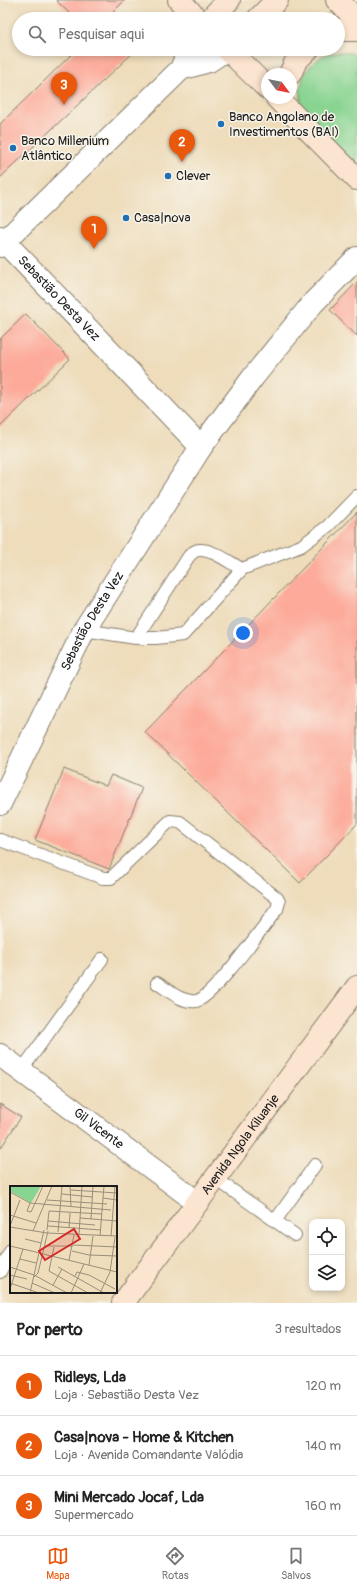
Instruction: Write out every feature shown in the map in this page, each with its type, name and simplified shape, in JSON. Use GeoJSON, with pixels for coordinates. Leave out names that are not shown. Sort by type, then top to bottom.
{"type":"FeatureCollection","features":[{"type":"Feature","properties":{"kind":"main road"},"geometry":{"type":"LineString","coordinates":[[179,0],[190,12]]}},
{"type":"Feature","properties":{"kind":"main road"},"geometry":{"type":"LineString","coordinates":[[217,12],[229,0]]}},
{"type":"Feature","properties":{"kind":"main road"},"geometry":{"type":"LineString","coordinates":[[265,12],[277,0]]}},
{"type":"Feature","properties":{"kind":"main road"},"geometry":{"type":"LineString","coordinates":[[337,0],[357,20]]}},
{"type":"Feature","properties":{"kind":"main road"},"geometry":{"type":"LineString","coordinates":[[345,30],[357,30]]}},
{"type":"Feature","properties":{"kind":"main road"},"geometry":{"type":"LineString","coordinates":[[234,56],[261,82]]}},
{"type":"Feature","properties":{"kind":"main road"},"geometry":{"type":"LineString","coordinates":[[293,68],[296,61],[301,56]]}},
{"type":"Feature","properties":{"kind":"main road"},"geometry":{"type":"LineString","coordinates":[[286,104],[357,179]]}},
{"type":"Feature","properties":{"kind":"main road","name":"Avenida Ngola Kiluanje"},"geometry":{"type":"LineString","coordinates":[[123,1303],[357,987]]}},
{"type":"Feature","properties":{"kind":"street"},"geometry":{"type":"LineString","coordinates":[[2,241],[181,70],[186,56]]}},
{"type":"Feature","properties":{"kind":"street"},"geometry":{"type":"LineString","coordinates":[[181,70],[209,61],[216,56]]}},
{"type":"Feature","properties":{"kind":"street","name":"Sebastião Desta Vez"},"geometry":{"type":"LineString","coordinates":[[2,241],[201,447]]}},
{"type":"Feature","properties":{"kind":"street","name":"Sebastião Desta Vez"},"geometry":{"type":"LineString","coordinates":[[0,804],[84,630],[201,447],[254,376],[308,310],[357,258]]}},
{"type":"Feature","properties":{"kind":"street","name":"Gil Vicente"},"geometry":{"type":"LineString","coordinates":[[0,1055],[197,1202]]}},
{"type":"Feature","properties":{"kind":"lane"},"geometry":{"type":"LineString","coordinates":[[84,630],[136,638],[156,638],[183,635],[242,569],[301,546],[328,526],[357,496]]}},
{"type":"Feature","properties":{"kind":"lane"},"geometry":{"type":"LineString","coordinates":[[136,638],[188,556],[194,551],[200,550],[213,553],[242,569]]}},
{"type":"Feature","properties":{"kind":"lane"},"geometry":{"type":"LineString","coordinates":[[0,840],[103,878],[111,878],[170,821],[180,822],[277,898],[277,909],[221,980],[198,1001],[184,1000],[157,983]]}},
{"type":"Feature","properties":{"kind":"lane"},"geometry":{"type":"LineString","coordinates":[[21,1071],[102,959]]}},
{"type":"Feature","properties":{"kind":"lane"},"geometry":{"type":"LineString","coordinates":[[275,1221],[315,1165]]}},
{"type":"Feature","properties":{"kind":"lane"},"geometry":{"type":"LineString","coordinates":[[215,1178],[295,1235]]}},
{"type":"Feature","properties":{"kind":"lane"},"geometry":{"type":"LineString","coordinates":[[0,1272],[10,1252]]}},
{"type":"Feature","properties":{"kind":"green space"},"geometry":{"type":"Polygon","coordinates":[[[345,53],[351,53],[357,56],[357,166],[307,116],[301,103],[300,89],[304,75],[312,64],[323,56],[345,56],[345,53]]]}},
{"type":"Feature","properties":{"kind":"building"},"geometry":{"type":"Polygon","coordinates":[[[56,0],[125,0],[113,12],[68,12],[56,0]]]}},
{"type":"Feature","properties":{"kind":"building"},"geometry":{"type":"Polygon","coordinates":[[[70,56],[130,56],[0,178],[0,124],[70,56]]]}},
{"type":"Feature","properties":{"kind":"building"},"geometry":{"type":"Polygon","coordinates":[[[357,282],[357,336],[330,310],[357,282]]]}},
{"type":"Feature","properties":{"kind":"building"},"geometry":{"type":"Polygon","coordinates":[[[26,314],[70,359],[0,427],[0,339],[26,314]]]}},
{"type":"Feature","properties":{"kind":"building"},"geometry":{"type":"Polygon","coordinates":[[[357,512],[357,824],[300,883],[145,732],[357,512]]]}},
{"type":"Feature","properties":{"kind":"building"},"geometry":{"type":"Polygon","coordinates":[[[64,769],[106,786],[111,775],[142,788],[109,869],[35,840],[64,769]]]}},
{"type":"Feature","properties":{"kind":"building"},"geometry":{"type":"Polygon","coordinates":[[[0,1104],[21,1117],[0,1149],[0,1104]]]}},
{"type":"Feature","properties":{"kind":"place","name":"Mini Mercado Jocaf, Lda"},"geometry":{"type":"Point","coordinates":[64,105]}},
{"type":"Feature","properties":{"kind":"place","name":"Banco Angolano de Investimentos (BAI)"},"geometry":{"type":"Point","coordinates":[221,124]}},
{"type":"Feature","properties":{"kind":"place","name":"Banco Millenium Atlântico"},"geometry":{"type":"Point","coordinates":[13,148]}},
{"type":"Feature","properties":{"kind":"place","name":"Casa|nova - Home & Kitchen"},"geometry":{"type":"Point","coordinates":[182,162]}},
{"type":"Feature","properties":{"kind":"place","name":"Clever"},"geometry":{"type":"Point","coordinates":[168,176]}},
{"type":"Feature","properties":{"kind":"place","name":"Casa|nova"},"geometry":{"type":"Point","coordinates":[126,218]}},
{"type":"Feature","properties":{"kind":"place","name":"Ridleys, Lda"},"geometry":{"type":"Point","coordinates":[94,249]}}]}
